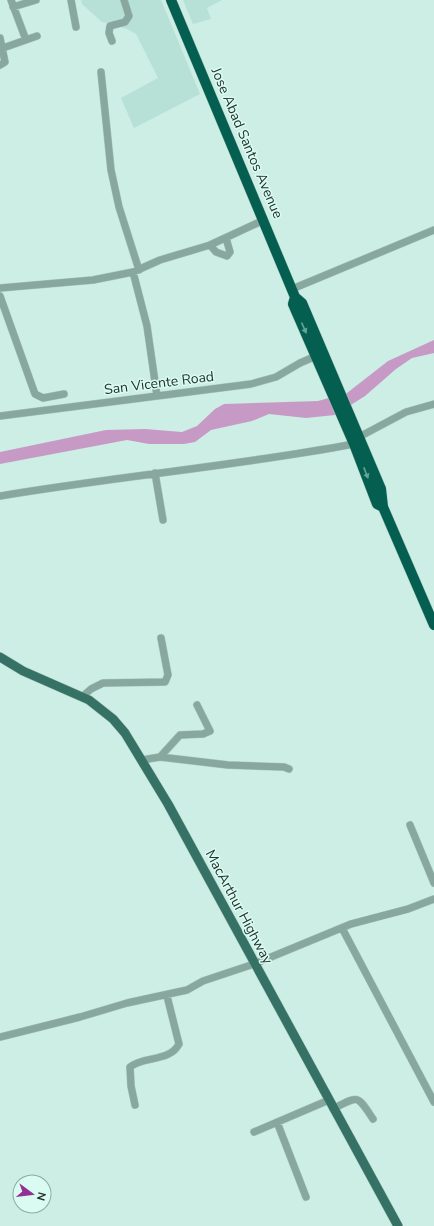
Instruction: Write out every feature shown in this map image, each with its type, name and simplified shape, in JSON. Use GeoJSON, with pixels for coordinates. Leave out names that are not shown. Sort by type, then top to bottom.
{"type":"FeatureCollection","features":[{"type":"Feature","properties":{"kind":"highway","name":"Jose Abad Santos Avenue"},"geometry":{"type":"LineString","coordinates":[[171,0],[294,293],[293,304],[381,489],[384,499],[383,507],[433,622]]}},
{"type":"Feature","properties":{"kind":"main road","name":"MacArthur Highway"},"geometry":{"type":"LineString","coordinates":[[0,657],[23,671],[82,697],[101,709],[113,719],[125,733],[168,804],[398,1226]]}},
{"type":"Feature","properties":{"kind":"street"},"geometry":{"type":"LineString","coordinates":[[11,0],[26,40]]}},
{"type":"Feature","properties":{"kind":"street"},"geometry":{"type":"LineString","coordinates":[[14,8],[36,0]]}},
{"type":"Feature","properties":{"kind":"street"},"geometry":{"type":"LineString","coordinates":[[71,0],[76,27]]}},
{"type":"Feature","properties":{"kind":"street"},"geometry":{"type":"LineString","coordinates":[[112,40],[110,26],[125,22],[129,16],[124,0]]}},
{"type":"Feature","properties":{"kind":"street"},"geometry":{"type":"LineString","coordinates":[[3,48],[37,36]]}},
{"type":"Feature","properties":{"kind":"street"},"geometry":{"type":"LineString","coordinates":[[0,38],[5,62],[0,65]]}},
{"type":"Feature","properties":{"kind":"street"},"geometry":{"type":"LineString","coordinates":[[101,72],[113,177],[119,207],[136,271],[147,326],[157,396]]}},
{"type":"Feature","properties":{"kind":"street"},"geometry":{"type":"LineString","coordinates":[[0,288],[86,281],[136,271],[160,260],[210,245],[264,220]]}},
{"type":"Feature","properties":{"kind":"street"},"geometry":{"type":"LineString","coordinates":[[294,293],[434,230]]}},
{"type":"Feature","properties":{"kind":"street"},"geometry":{"type":"LineString","coordinates":[[210,245],[216,252],[227,256],[230,252],[226,238]]}},
{"type":"Feature","properties":{"kind":"street"},"geometry":{"type":"LineString","coordinates":[[0,296],[36,394],[43,398],[64,394]]}},
{"type":"Feature","properties":{"kind":"street","name":"San Vicente Road"},"geometry":{"type":"LineString","coordinates":[[0,416],[251,384],[270,380],[320,358]]}},
{"type":"Feature","properties":{"kind":"street"},"geometry":{"type":"LineString","coordinates":[[0,496],[93,481],[262,460],[356,438],[406,412],[434,404]]}},
{"type":"Feature","properties":{"kind":"street"},"geometry":{"type":"LineString","coordinates":[[155,474],[163,520]]}},
{"type":"Feature","properties":{"kind":"street"},"geometry":{"type":"LineString","coordinates":[[82,697],[91,689],[103,683],[165,682],[168,676],[161,638]]}},
{"type":"Feature","properties":{"kind":"street"},"geometry":{"type":"LineString","coordinates":[[160,757],[180,735],[203,734],[210,731],[197,705]]}},
{"type":"Feature","properties":{"kind":"street"},"geometry":{"type":"LineString","coordinates":[[142,760],[160,757],[228,765],[284,767],[289,769]]}},
{"type":"Feature","properties":{"kind":"street"},"geometry":{"type":"LineString","coordinates":[[410,825],[434,883]]}},
{"type":"Feature","properties":{"kind":"street"},"geometry":{"type":"LineString","coordinates":[[0,1037],[80,1017],[127,1003],[167,996],[187,990],[203,981],[254,964],[342,928],[367,919],[408,909],[434,899]]}},
{"type":"Feature","properties":{"kind":"street"},"geometry":{"type":"LineString","coordinates":[[342,928],[434,1102]]}},
{"type":"Feature","properties":{"kind":"street"},"geometry":{"type":"LineString","coordinates":[[135,1105],[131,1086],[130,1066],[173,1051],[179,1044],[167,996]]}},
{"type":"Feature","properties":{"kind":"street"},"geometry":{"type":"LineString","coordinates":[[333,1109],[352,1099],[361,1100],[373,1119]]}},
{"type":"Feature","properties":{"kind":"street"},"geometry":{"type":"LineString","coordinates":[[254,1132],[329,1100]]}},
{"type":"Feature","properties":{"kind":"street"},"geometry":{"type":"LineString","coordinates":[[277,1122],[306,1197]]}},
{"type":"Feature","properties":{"kind":"shaded area"},"geometry":{"type":"Polygon","coordinates":[[[81,0],[161,0],[200,94],[134,128],[121,98],[158,78],[136,34],[127,29],[102,22],[82,4],[81,0]]]}},
{"type":"Feature","properties":{"kind":"shaded area"},"geometry":{"type":"Polygon","coordinates":[[[183,0],[222,0],[207,8],[211,19],[193,24],[183,0]]]}},
{"type":"Feature","properties":{"kind":"shaded area"},"geometry":{"type":"Polygon","coordinates":[[[434,340],[434,353],[412,358],[396,369],[365,396],[335,415],[306,418],[269,414],[252,421],[211,430],[195,442],[184,444],[149,444],[127,440],[0,464],[0,452],[106,430],[145,429],[182,432],[197,426],[215,409],[224,404],[318,401],[347,393],[388,361],[434,340]]]}}]}
